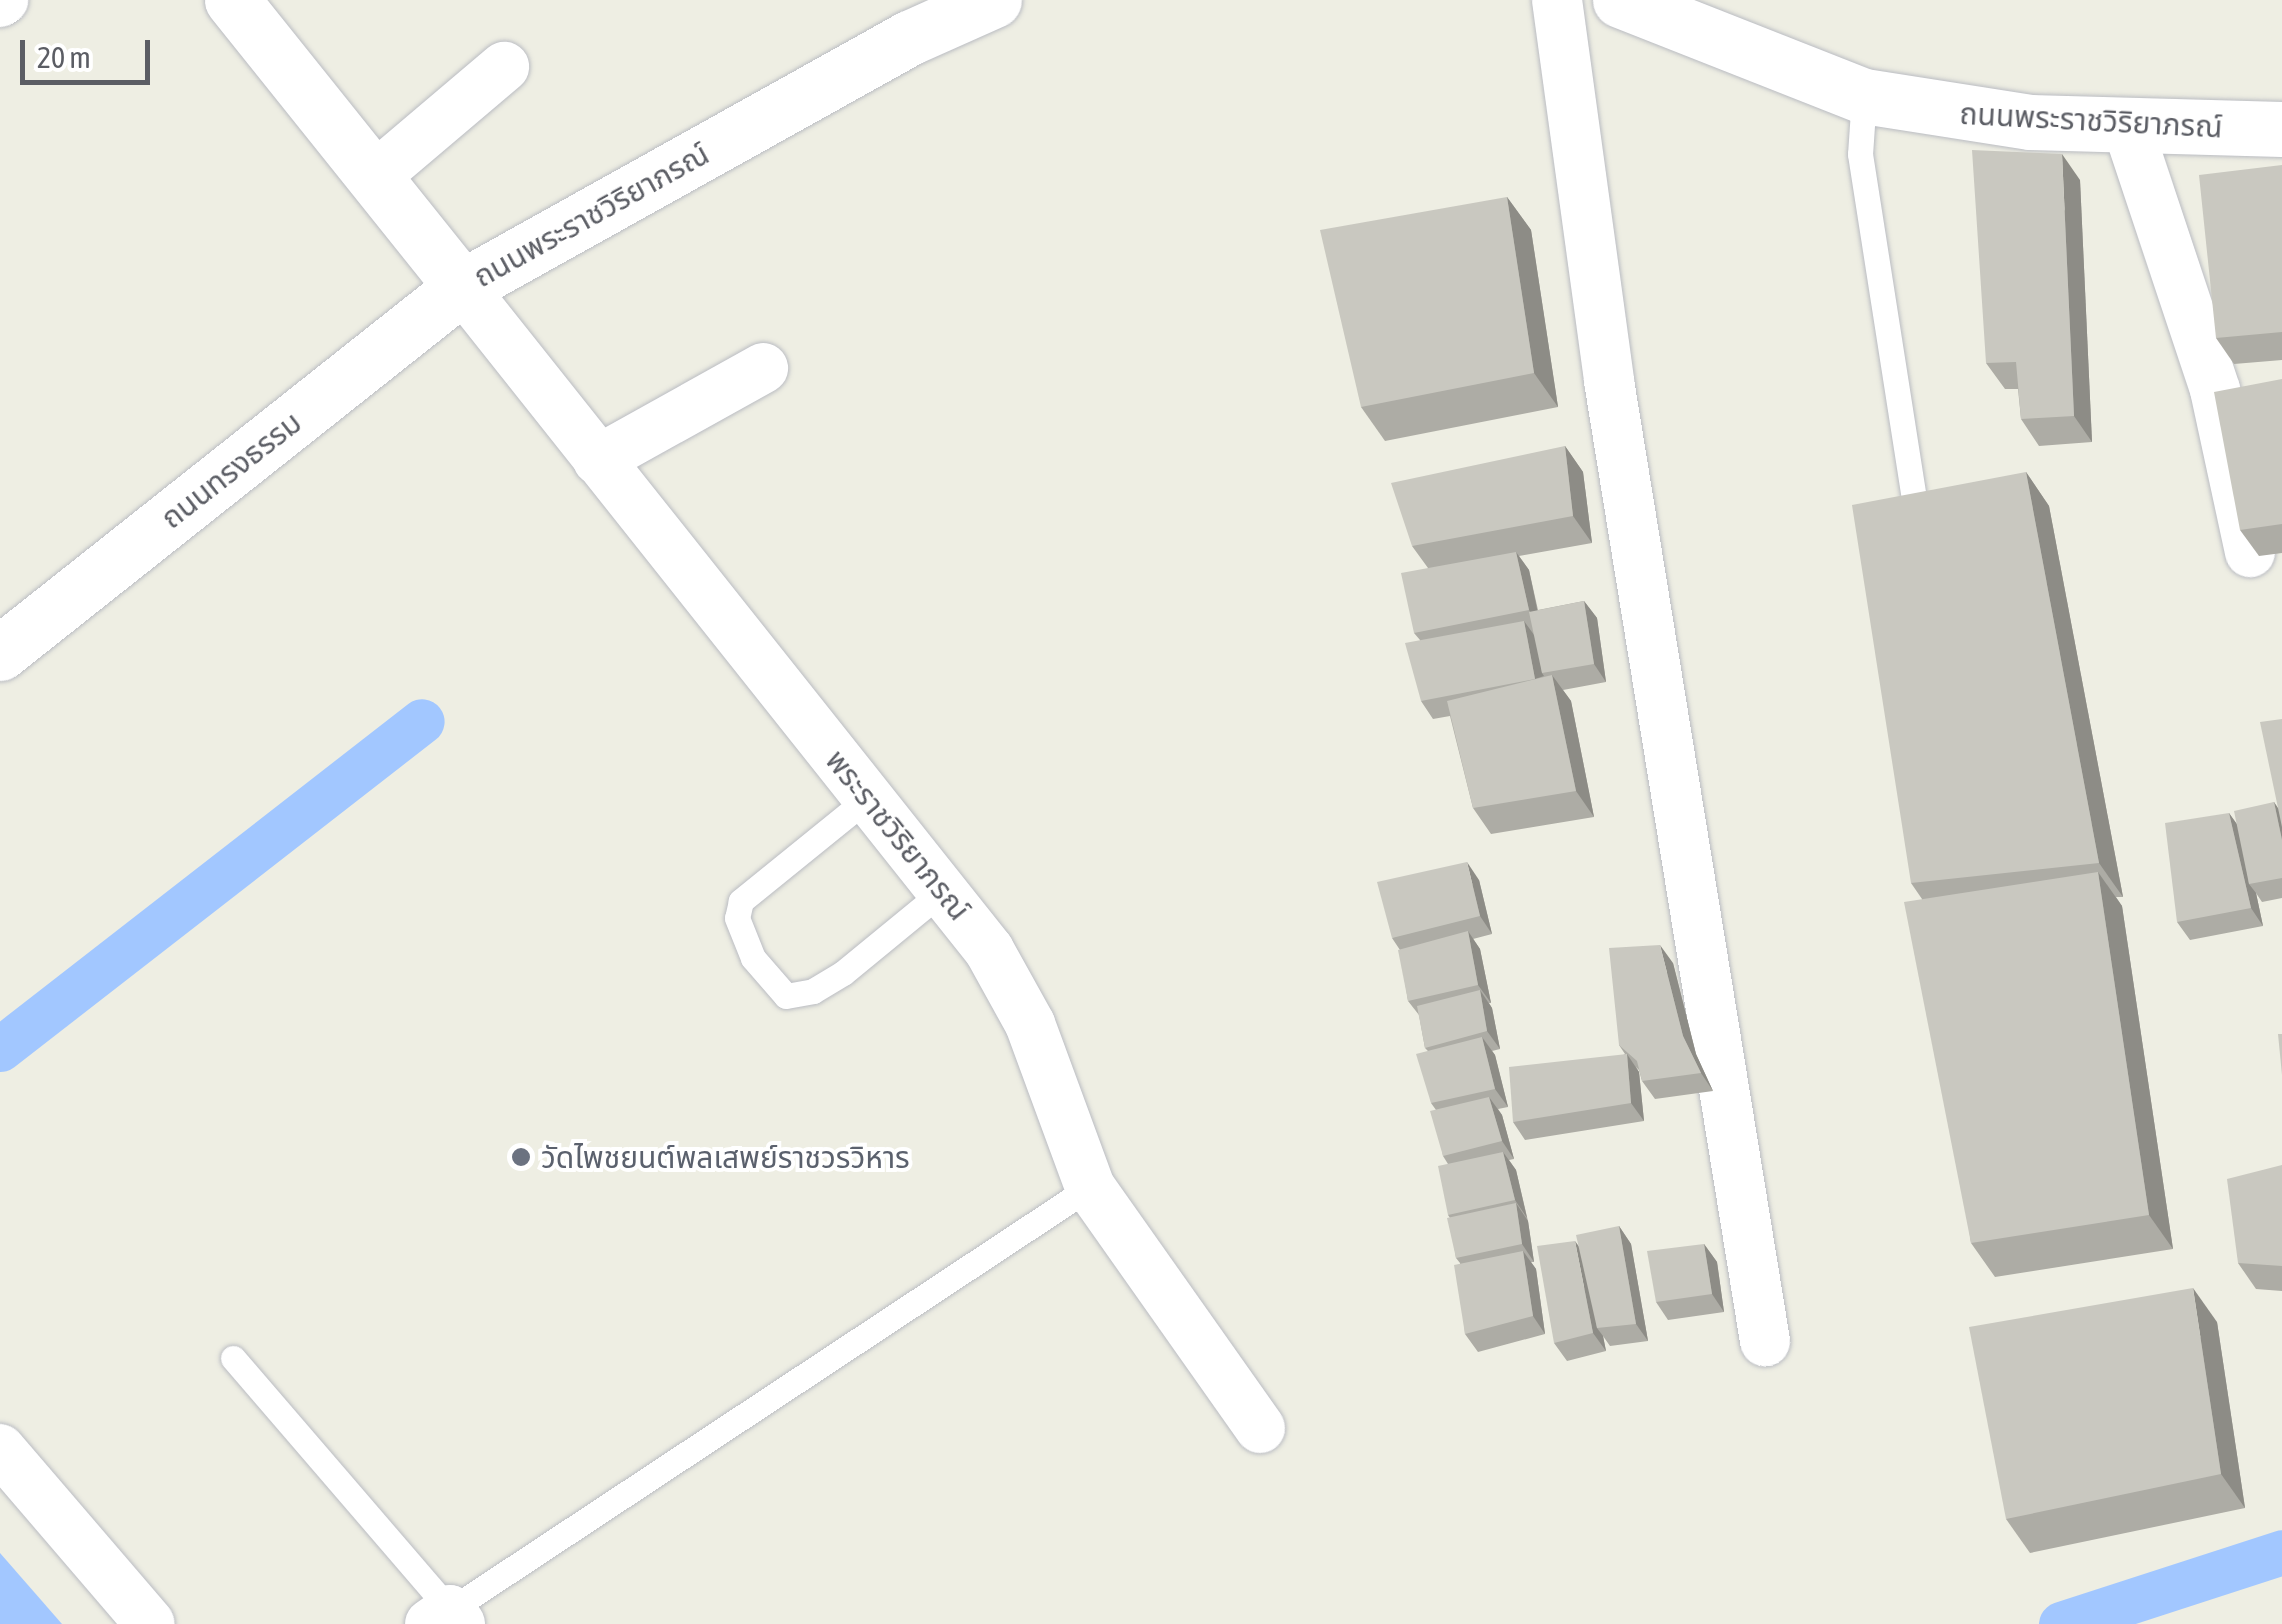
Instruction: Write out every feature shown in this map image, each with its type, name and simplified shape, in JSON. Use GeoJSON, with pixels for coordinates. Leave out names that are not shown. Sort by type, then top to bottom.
{"type":"FeatureCollection","features":[{"type":"Feature","properties":{"kind":"main road","name":"ถนนพระราชวิริยาภรณ์"},"geometry":{"type":"LineString","coordinates":[[232,0],[462,288],[908,38],[994,0]]}},
{"type":"Feature","properties":{"kind":"main road","name":"ถนนพระราชวิริยาภรณ์"},"geometry":{"type":"LineString","coordinates":[[1620,0],[1864,96],[2030,122],[2282,129]]}},
{"type":"Feature","properties":{"kind":"main road","name":"ถนนทรงธรรม"},"geometry":{"type":"LineString","coordinates":[[0,653],[462,288]]}},
{"type":"Feature","properties":{"kind":"street"},"geometry":{"type":"LineString","coordinates":[[1556,0],[1609,381],[1765,1342]]}},
{"type":"Feature","properties":{"kind":"street"},"geometry":{"type":"LineString","coordinates":[[374,178],[504,67]]}},
{"type":"Feature","properties":{"kind":"street"},"geometry":{"type":"LineString","coordinates":[[2127,125],[2214,390],[2250,552]]}},
{"type":"Feature","properties":{"kind":"street","name":"พระราชวิริยาภรณ์"},"geometry":{"type":"LineString","coordinates":[[462,288],[990,950],[1030,1024],[1090,1187],[1260,1428]]}},
{"type":"Feature","properties":{"kind":"street"},"geometry":{"type":"LineString","coordinates":[[598,460],[763,368]]}},
{"type":"Feature","properties":{"kind":"street"},"geometry":{"type":"LineString","coordinates":[[0,1449],[150,1624]]}},
{"type":"Feature","properties":{"kind":"lane"},"geometry":{"type":"LineString","coordinates":[[1864,96],[1860,154],[1922,546]]}},
{"type":"Feature","properties":{"kind":"lane"},"geometry":{"type":"LineString","coordinates":[[868,798],[741,901],[736,918],[754,958],[786,996],[813,991],[843,973],[943,891]]}},
{"type":"Feature","properties":{"kind":"lane"},"geometry":{"type":"LineString","coordinates":[[234,1358],[447,1619],[1090,1187]]}},
{"type":"Feature","properties":{"kind":"water"},"geometry":{"type":"Polygon","coordinates":[[[0,1553],[62,1624],[0,1624],[0,1553]]]}},
{"type":"Feature","properties":{"kind":"building"},"geometry":{"type":"Polygon","coordinates":[[[1972,150],[2062,154],[2074,416],[2021,419],[2016,362],[1986,363],[1972,150]]]}},
{"type":"Feature","properties":{"kind":"building"},"geometry":{"type":"Polygon","coordinates":[[[2282,165],[2282,332],[2216,338],[2199,175],[2282,165]]]}},
{"type":"Feature","properties":{"kind":"building"},"geometry":{"type":"Polygon","coordinates":[[[1507,197],[1534,373],[1361,407],[1320,230],[1507,197]]]}},
{"type":"Feature","properties":{"kind":"building"},"geometry":{"type":"Polygon","coordinates":[[[2282,379],[2282,524],[2240,530],[2214,392],[2282,379]]]}},
{"type":"Feature","properties":{"kind":"building"},"geometry":{"type":"Polygon","coordinates":[[[1565,446],[1573,516],[1412,546],[1391,483],[1565,446]]]}},
{"type":"Feature","properties":{"kind":"building"},"geometry":{"type":"Polygon","coordinates":[[[2026,472],[2099,863],[1911,883],[1852,505],[2026,472]]]}},
{"type":"Feature","properties":{"kind":"building"},"geometry":{"type":"Polygon","coordinates":[[[1516,552],[1529,610],[1414,633],[1401,573],[1516,552]]]}},
{"type":"Feature","properties":{"kind":"building"},"geometry":{"type":"Polygon","coordinates":[[[1584,601],[1594,664],[1542,673],[1529,612],[1584,601]]]}},
{"type":"Feature","properties":{"kind":"building"},"geometry":{"type":"Polygon","coordinates":[[[1524,621],[1535,679],[1421,701],[1405,643],[1524,621]]]}},
{"type":"Feature","properties":{"kind":"building"},"geometry":{"type":"Polygon","coordinates":[[[1552,675],[1576,791],[1473,808],[1447,701],[1552,675]]]}},
{"type":"Feature","properties":{"kind":"building"},"geometry":{"type":"Polygon","coordinates":[[[2282,719],[2282,827],[2260,722],[2282,719]]]}},
{"type":"Feature","properties":{"kind":"building"},"geometry":{"type":"Polygon","coordinates":[[[2274,802],[2282,840],[2282,878],[2249,884],[2234,811],[2274,802]]]}},
{"type":"Feature","properties":{"kind":"building"},"geometry":{"type":"Polygon","coordinates":[[[2229,813],[2251,908],[2177,922],[2165,823],[2229,813]]]}},
{"type":"Feature","properties":{"kind":"building"},"geometry":{"type":"Polygon","coordinates":[[[1467,862],[1480,916],[1392,938],[1377,882],[1467,862]]]}},
{"type":"Feature","properties":{"kind":"building"},"geometry":{"type":"Polygon","coordinates":[[[2098,872],[2149,1215],[1971,1243],[1904,902],[2098,872]]]}},
{"type":"Feature","properties":{"kind":"building"},"geometry":{"type":"Polygon","coordinates":[[[1468,931],[1478,985],[1408,1001],[1398,950],[1468,931]]]}},
{"type":"Feature","properties":{"kind":"building"},"geometry":{"type":"Polygon","coordinates":[[[1660,945],[1683,1036],[1701,1073],[1642,1081],[1637,1061],[1619,1045],[1609,948],[1660,945]]]}},
{"type":"Feature","properties":{"kind":"building"},"geometry":{"type":"Polygon","coordinates":[[[1480,990],[1487,1031],[1425,1048],[1417,1006],[1480,990]]]}},
{"type":"Feature","properties":{"kind":"building"},"geometry":{"type":"Polygon","coordinates":[[[2278,1034],[2282,1034],[2282,1075],[2278,1034]]]}},
{"type":"Feature","properties":{"kind":"building"},"geometry":{"type":"Polygon","coordinates":[[[1482,1037],[1495,1089],[1431,1103],[1416,1054],[1482,1037]]]}},
{"type":"Feature","properties":{"kind":"building"},"geometry":{"type":"Polygon","coordinates":[[[1627,1054],[1631,1103],[1513,1122],[1509,1067],[1627,1054]]]}},
{"type":"Feature","properties":{"kind":"building"},"geometry":{"type":"Polygon","coordinates":[[[1489,1097],[1502,1141],[1443,1156],[1430,1111],[1489,1097]]]}},
{"type":"Feature","properties":{"kind":"building"},"geometry":{"type":"Polygon","coordinates":[[[1503,1152],[1515,1200],[1448,1215],[1438,1166],[1503,1152]]]}},
{"type":"Feature","properties":{"kind":"building"},"geometry":{"type":"Polygon","coordinates":[[[2282,1165],[2282,1266],[2238,1263],[2227,1179],[2282,1165]]]}},
{"type":"Feature","properties":{"kind":"building"},"geometry":{"type":"Polygon","coordinates":[[[1516,1203],[1522,1244],[1456,1258],[1447,1218],[1516,1203]]]}},
{"type":"Feature","properties":{"kind":"building"},"geometry":{"type":"Polygon","coordinates":[[[1619,1226],[1636,1324],[1597,1328],[1576,1235],[1619,1226]]]}},
{"type":"Feature","properties":{"kind":"building"},"geometry":{"type":"Polygon","coordinates":[[[1575,1241],[1593,1333],[1554,1343],[1537,1246],[1575,1241]]]}},
{"type":"Feature","properties":{"kind":"building"},"geometry":{"type":"Polygon","coordinates":[[[1704,1244],[1712,1294],[1656,1302],[1647,1251],[1704,1244]]]}},
{"type":"Feature","properties":{"kind":"building"},"geometry":{"type":"Polygon","coordinates":[[[1523,1251],[1533,1316],[1465,1334],[1454,1265],[1523,1251]]]}},
{"type":"Feature","properties":{"kind":"building"},"geometry":{"type":"Polygon","coordinates":[[[2193,1288],[2221,1474],[2006,1519],[1969,1327],[2193,1288]]]}},
{"type":"Feature","properties":{"kind":"waterway"},"geometry":{"type":"LineString","coordinates":[[0,1049],[422,721]]}},
{"type":"Feature","properties":{"kind":"waterway"},"geometry":{"type":"LineString","coordinates":[[2061,1624],[2282,1552]]}},
{"type":"Feature","properties":{"kind":"place","name":"วัดไพชยนต์พลเสพย์ราชวรวิหาร"},"geometry":{"type":"Point","coordinates":[521,1157]}}]}
